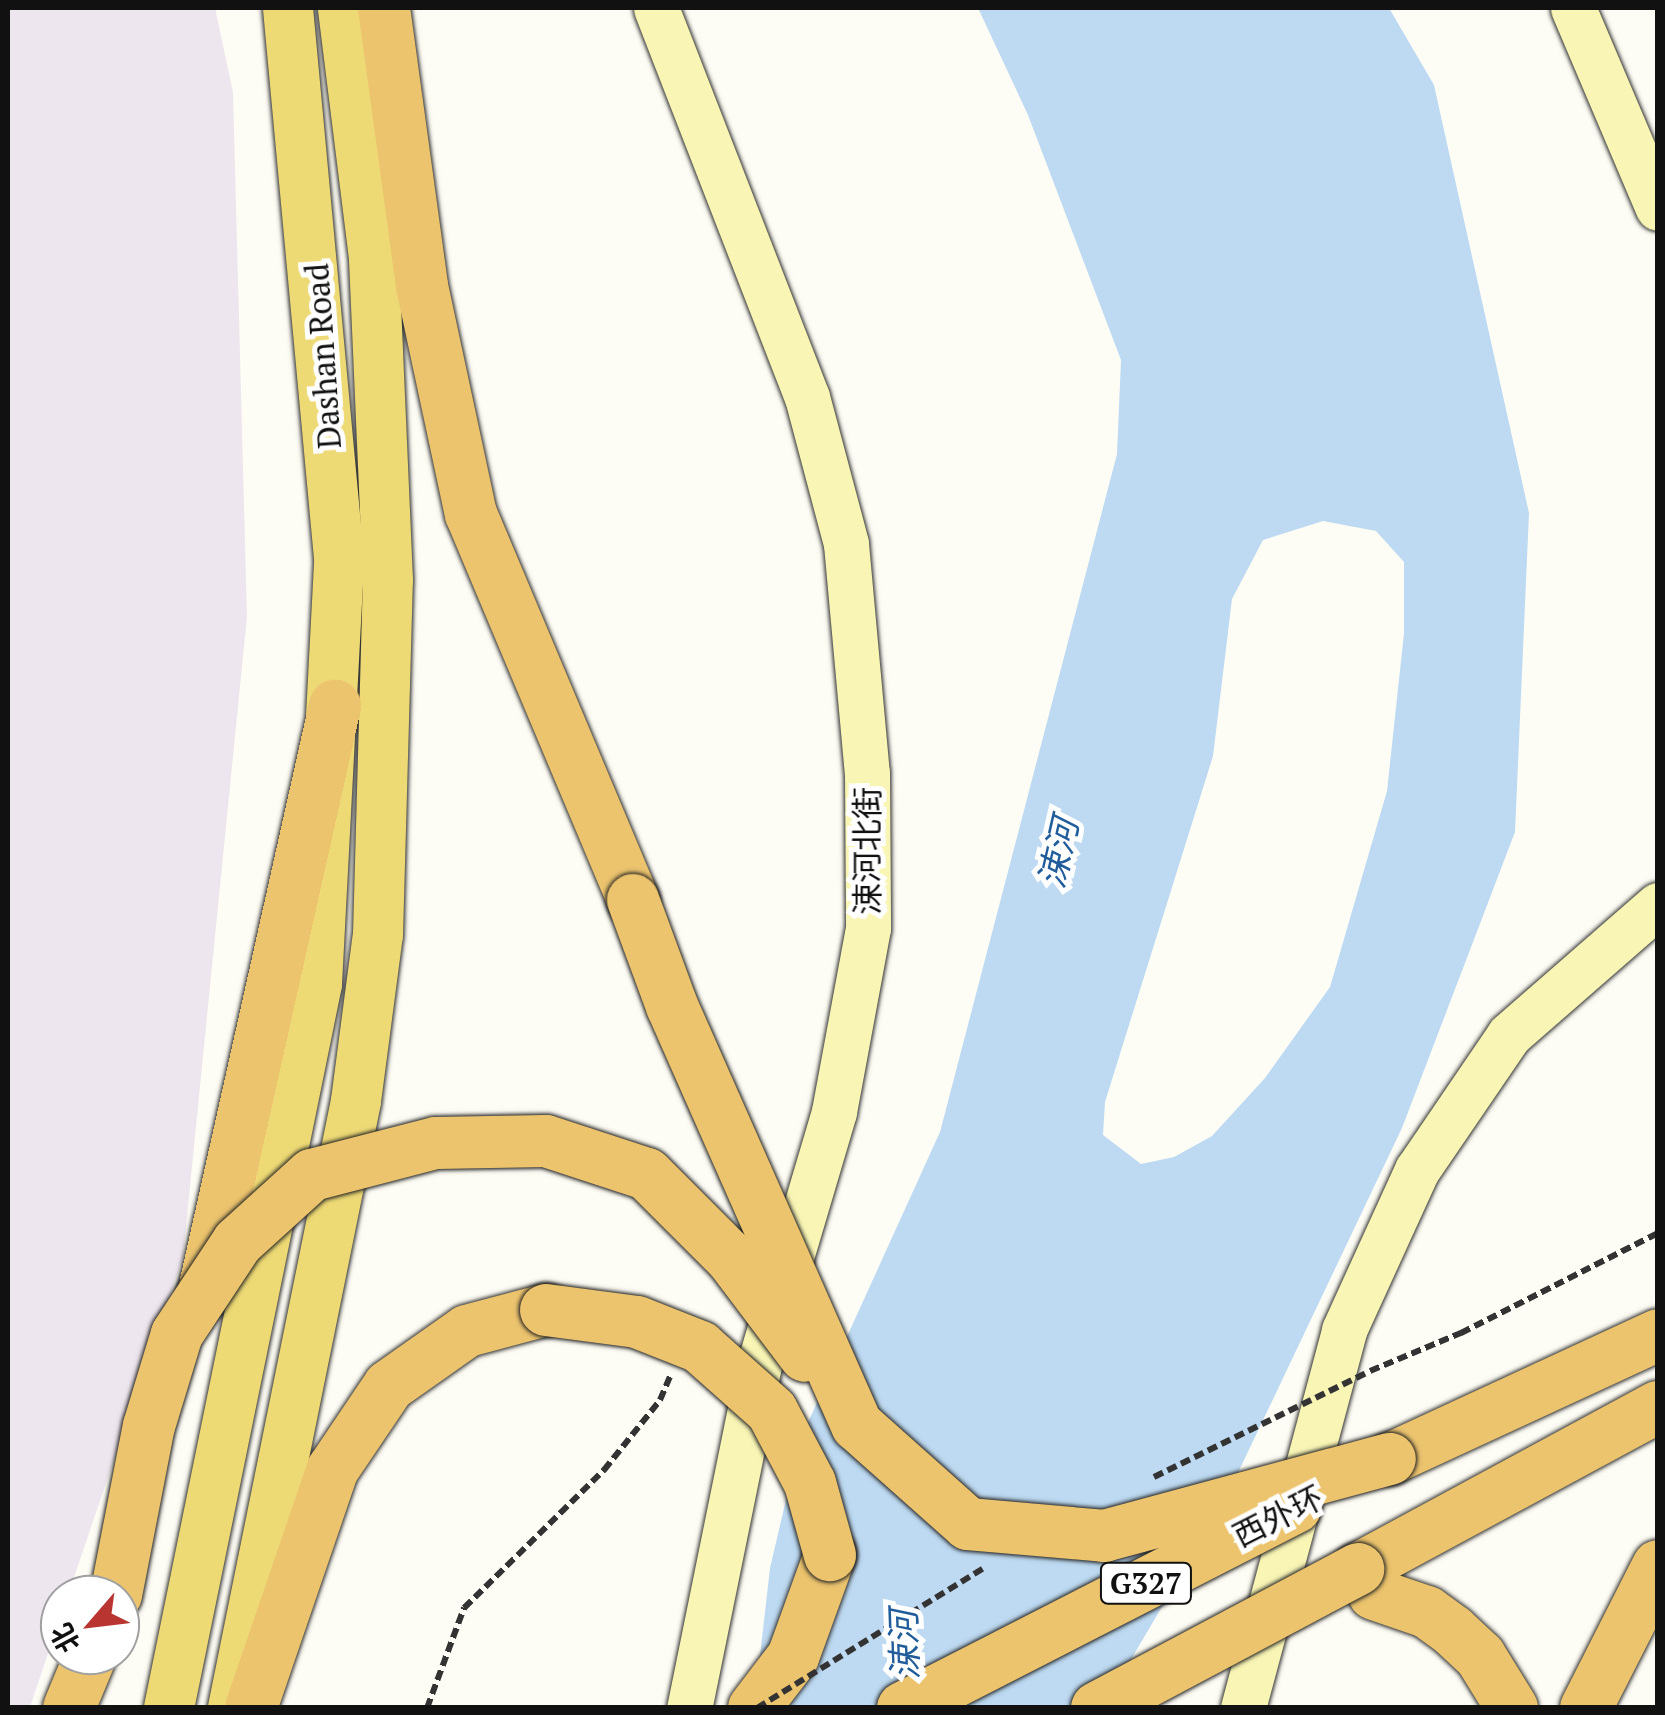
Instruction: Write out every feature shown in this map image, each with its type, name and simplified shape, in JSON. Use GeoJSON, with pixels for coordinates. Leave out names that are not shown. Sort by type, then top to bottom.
{"type":"FeatureCollection","features":[{"type":"Feature","properties":{"kind":"highway"},"geometry":{"type":"LineString","coordinates":[[384,8],[422,286],[471,514],[633,900],[672,1006],[858,1425]]}},
{"type":"Feature","properties":{"kind":"highway"},"geometry":{"type":"LineString","coordinates":[[123,1575],[170,1445],[335,706]]}},
{"type":"Feature","properties":{"kind":"highway"},"geometry":{"type":"LineString","coordinates":[[120,1575],[149,1426],[177,1334],[238,1242],[312,1175],[436,1144],[546,1141],[647,1174],[732,1259],[858,1425],[968,1524],[1104,1536],[1390,1459]]}},
{"type":"Feature","properties":{"kind":"highway"},"geometry":{"type":"LineString","coordinates":[[1637,1346],[1658,1307]]}},
{"type":"Feature","properties":{"kind":"highway"},"geometry":{"type":"LineString","coordinates":[[252,1708],[333,1469],[388,1386],[467,1330],[546,1310],[636,1322],[700,1346],[772,1411],[810,1483],[830,1555],[794,1656],[754,1708]]}},
{"type":"Feature","properties":{"kind":"highway","name":"西外环"},"geometry":{"type":"LineString","coordinates":[[902,1708],[1390,1459],[1637,1346]]}},
{"type":"Feature","properties":{"kind":"highway"},"geometry":{"type":"LineString","coordinates":[[1097,1708],[1169,1668],[1366,1582],[1658,1408]]}},
{"type":"Feature","properties":{"kind":"highway"},"geometry":{"type":"LineString","coordinates":[[1586,1708],[1658,1566]]}},
{"type":"Feature","properties":{"kind":"highway"},"geometry":{"type":"LineString","coordinates":[[1366,1582],[1427,1612],[1453,1630],[1480,1656],[1512,1708]]}},
{"type":"Feature","properties":{"kind":"highway"},"geometry":{"type":"LineString","coordinates":[[69,1708],[83,1675]]}},
{"type":"Feature","properties":{"kind":"highway"},"geometry":{"type":"LineString","coordinates":[[95,1708],[101,1675]]}},
{"type":"Feature","properties":{"kind":"main road","name":"Dashan Road"},"geometry":{"type":"LineString","coordinates":[[170,1708],[317,984],[335,706],[339,558],[288,8]]}},
{"type":"Feature","properties":{"kind":"main road","name":"Dashan Road"},"geometry":{"type":"LineString","coordinates":[[233,1708],[356,1102],[378,935],[388,580],[374,258],[343,8]]}},
{"type":"Feature","properties":{"kind":"main road","name":"涑河北街"},"geometry":{"type":"LineString","coordinates":[[656,8],[807,397],[846,544],[867,773],[868,928],[834,1112],[759,1365],[689,1708]]}},
{"type":"Feature","properties":{"kind":"main road"},"geometry":{"type":"LineString","coordinates":[[1572,8],[1658,208]]}},
{"type":"Feature","properties":{"kind":"main road"},"geometry":{"type":"LineString","coordinates":[[1244,1708],[1344,1330],[1417,1170],[1510,1034],[1658,906]]}},
{"type":"Feature","properties":{"kind":"path"},"geometry":{"type":"LineString","coordinates":[[1368,1372],[1461,1333],[1658,1232]]}},
{"type":"Feature","properties":{"kind":"shaded area"},"geometry":{"type":"Polygon","coordinates":[[[8,8],[215,8],[233,92],[247,617],[183,1257],[75,1575],[40,1575],[41,1675],[30,1707],[8,1708],[8,8]]]}},
{"type":"Feature","properties":{"kind":"water","name":"涑河"},"geometry":{"type":"Polygon","coordinates":[[[978,8],[1389,8],[1434,85],[1529,513],[1515,832],[1402,1128],[1226,1498],[1103,1707],[754,1708],[770,1568],[800,1440],[940,1132],[1117,454],[1121,360],[1028,115],[978,8]],[[1323,521],[1263,540],[1232,599],[1213,756],[1105,1102],[1103,1135],[1141,1164],[1174,1157],[1212,1136],[1265,1078],[1330,987],[1387,791],[1404,633],[1404,562],[1376,531],[1323,521]]]}}]}
